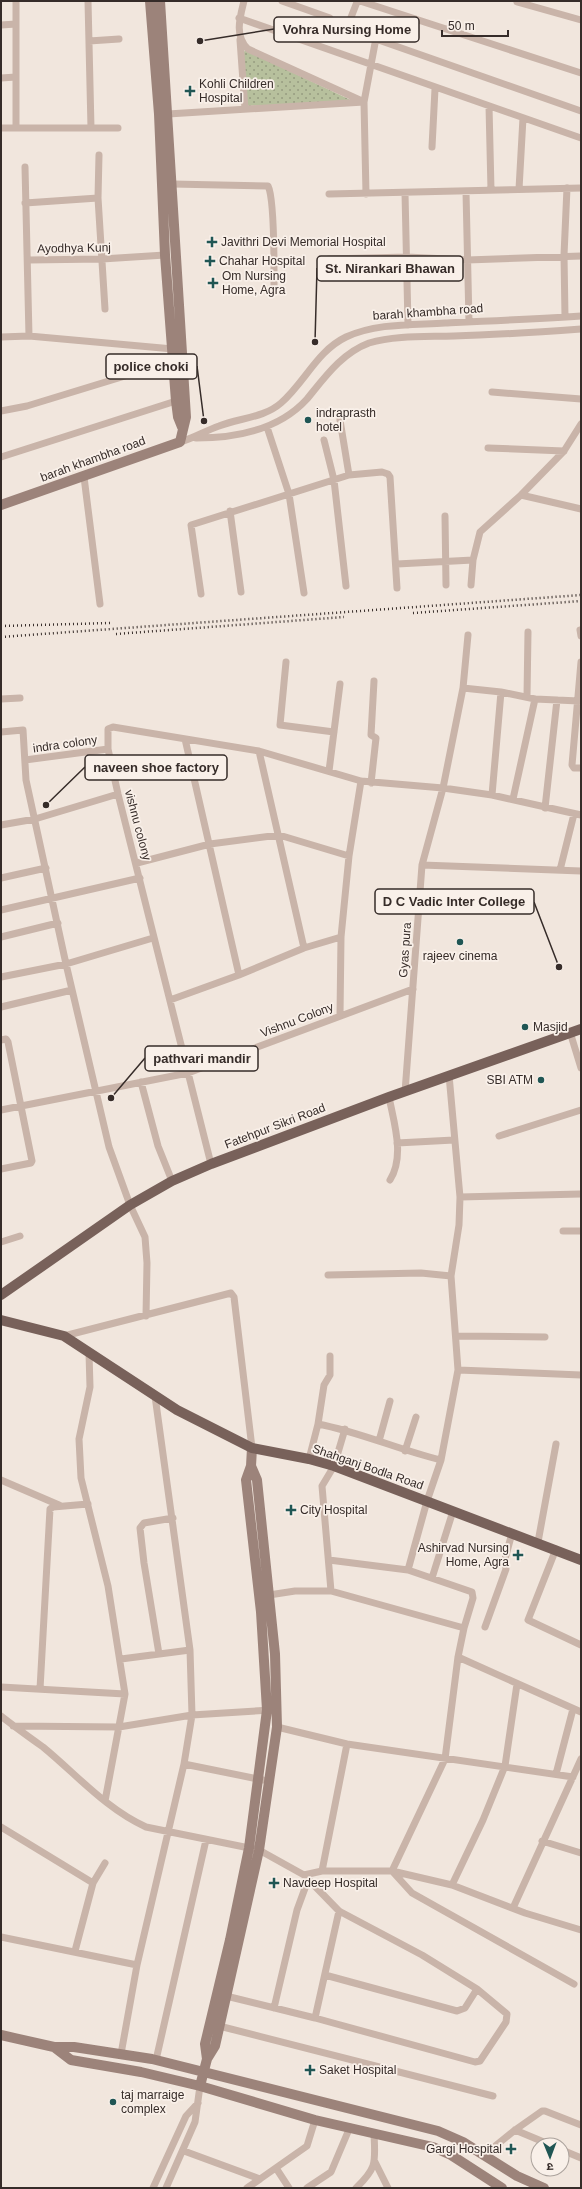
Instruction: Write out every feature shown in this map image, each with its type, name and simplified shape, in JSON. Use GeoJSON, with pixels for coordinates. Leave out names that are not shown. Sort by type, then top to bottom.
{"type":"FeatureCollection","features":[{"type":"Feature","properties":{"kind":"main road","name":"Fatehpur Sikri Road"},"geometry":{"type":"LineString","coordinates":[[1,1295],[130,1205],[172,1181],[211,1164],[389,1097],[581,1029]]}},
{"type":"Feature","properties":{"kind":"main road","name":"Shahganj Bodla Road"},"geometry":{"type":"LineString","coordinates":[[1,1320],[64,1336],[177,1410],[252,1448],[309,1459],[334,1466],[538,1542],[581,1560]]}},
{"type":"Feature","properties":{"kind":"street"},"geometry":{"type":"LineString","coordinates":[[16,1],[16,127]]}},
{"type":"Feature","properties":{"kind":"street"},"geometry":{"type":"LineString","coordinates":[[88,1],[91,128]]}},
{"type":"Feature","properties":{"kind":"street"},"geometry":{"type":"LineString","coordinates":[[150,1],[159,114],[165,255],[176,401],[178,417],[182,427]]}},
{"type":"Feature","properties":{"kind":"street"},"geometry":{"type":"LineString","coordinates":[[160,1],[186,417],[182,427],[180,442]]}},
{"type":"Feature","properties":{"kind":"street"},"geometry":{"type":"LineString","coordinates":[[244,1],[240,18],[240,39],[245,110]]}},
{"type":"Feature","properties":{"kind":"street"},"geometry":{"type":"LineString","coordinates":[[282,1],[293,3],[330,18]]}},
{"type":"Feature","properties":{"kind":"street"},"geometry":{"type":"LineString","coordinates":[[581,73],[360,1],[357,2],[348,28],[581,110]]}},
{"type":"Feature","properties":{"kind":"street"},"geometry":{"type":"LineString","coordinates":[[518,2],[581,20]]}},
{"type":"Feature","properties":{"kind":"street"},"geometry":{"type":"LineString","coordinates":[[240,18],[371,64],[435,89],[581,138]]}},
{"type":"Feature","properties":{"kind":"street"},"geometry":{"type":"LineString","coordinates":[[1,25],[16,24]]}},
{"type":"Feature","properties":{"kind":"street"},"geometry":{"type":"LineString","coordinates":[[366,194],[364,102],[376,38]]}},
{"type":"Feature","properties":{"kind":"street"},"geometry":{"type":"LineString","coordinates":[[240,39],[248,49],[364,102]]}},
{"type":"Feature","properties":{"kind":"street"},"geometry":{"type":"LineString","coordinates":[[89,41],[118,40]]}},
{"type":"Feature","properties":{"kind":"street"},"geometry":{"type":"LineString","coordinates":[[1,78],[16,77]]}},
{"type":"Feature","properties":{"kind":"street"},"geometry":{"type":"LineString","coordinates":[[432,147],[435,89]]}},
{"type":"Feature","properties":{"kind":"street"},"geometry":{"type":"LineString","coordinates":[[168,114],[364,102]]}},
{"type":"Feature","properties":{"kind":"street"},"geometry":{"type":"LineString","coordinates":[[489,106],[491,190]]}},
{"type":"Feature","properties":{"kind":"street"},"geometry":{"type":"LineString","coordinates":[[519,189],[523,118]]}},
{"type":"Feature","properties":{"kind":"street"},"geometry":{"type":"LineString","coordinates":[[1,128],[118,128]]}},
{"type":"Feature","properties":{"kind":"street"},"geometry":{"type":"LineString","coordinates":[[98,156],[98,198],[105,309]]}},
{"type":"Feature","properties":{"kind":"street","name":"Ayodhya Kunj"},"geometry":{"type":"LineString","coordinates":[[25,167],[25,203],[29,260],[102,259],[165,255]]}},
{"type":"Feature","properties":{"kind":"street"},"geometry":{"type":"LineString","coordinates":[[172,184],[268,186],[270,190],[272,219],[274,291]]}},
{"type":"Feature","properties":{"kind":"street"},"geometry":{"type":"LineString","coordinates":[[565,317],[564,255],[567,188]]}},
{"type":"Feature","properties":{"kind":"street"},"geometry":{"type":"LineString","coordinates":[[329,194],[466,192],[581,188]]}},
{"type":"Feature","properties":{"kind":"street"},"geometry":{"type":"LineString","coordinates":[[466,192],[469,322]]}},
{"type":"Feature","properties":{"kind":"street"},"geometry":{"type":"LineString","coordinates":[[405,193],[408,325]]}},
{"type":"Feature","properties":{"kind":"street"},"geometry":{"type":"LineString","coordinates":[[25,203],[98,198]]}},
{"type":"Feature","properties":{"kind":"street"},"geometry":{"type":"LineString","coordinates":[[329,259],[407,258],[467,260],[564,255],[581,256]]}},
{"type":"Feature","properties":{"kind":"street"},"geometry":{"type":"LineString","coordinates":[[29,260],[29,336]]}},
{"type":"Feature","properties":{"kind":"street","name":"barah khambha road"},"geometry":{"type":"LineString","coordinates":[[1,505],[194,438],[219,426],[256,416],[280,404],[295,389],[326,350],[347,336],[366,330],[408,325],[581,316]]}},
{"type":"Feature","properties":{"kind":"street","name":"barah khambha road"},"geometry":{"type":"LineString","coordinates":[[194,438],[222,438],[267,427],[286,416],[306,400],[340,361],[352,351],[370,343],[417,337],[581,329]]}},
{"type":"Feature","properties":{"kind":"street"},"geometry":{"type":"LineString","coordinates":[[1,337],[29,336],[173,349]]}},
{"type":"Feature","properties":{"kind":"street"},"geometry":{"type":"LineString","coordinates":[[1,411],[27,406],[174,361]]}},
{"type":"Feature","properties":{"kind":"street"},"geometry":{"type":"LineString","coordinates":[[492,392],[581,399]]}},
{"type":"Feature","properties":{"kind":"street"},"geometry":{"type":"LineString","coordinates":[[1,457],[176,401]]}},
{"type":"Feature","properties":{"kind":"street"},"geometry":{"type":"LineString","coordinates":[[340,420],[349,475]]}},
{"type":"Feature","properties":{"kind":"street"},"geometry":{"type":"LineString","coordinates":[[471,585],[473,560],[480,532],[564,451],[581,424]]}},
{"type":"Feature","properties":{"kind":"street"},"geometry":{"type":"LineString","coordinates":[[267,427],[288,494],[304,593]]}},
{"type":"Feature","properties":{"kind":"street"},"geometry":{"type":"LineString","coordinates":[[324,440],[334,480],[346,586]]}},
{"type":"Feature","properties":{"kind":"street"},"geometry":{"type":"LineString","coordinates":[[488,448],[564,451]]}},
{"type":"Feature","properties":{"kind":"street"},"geometry":{"type":"LineString","coordinates":[[202,594],[190,528],[193,523],[349,475],[382,472],[388,474],[390,477],[397,564],[397,588]]}},
{"type":"Feature","properties":{"kind":"street"},"geometry":{"type":"LineString","coordinates":[[84,477],[100,604]]}},
{"type":"Feature","properties":{"kind":"street"},"geometry":{"type":"LineString","coordinates":[[520,495],[581,509]]}},
{"type":"Feature","properties":{"kind":"street"},"geometry":{"type":"LineString","coordinates":[[230,511],[241,592]]}},
{"type":"Feature","properties":{"kind":"street"},"geometry":{"type":"LineString","coordinates":[[445,516],[446,585]]}},
{"type":"Feature","properties":{"kind":"street"},"geometry":{"type":"LineString","coordinates":[[397,564],[445,560],[473,560]]}},
{"type":"Feature","properties":{"kind":"street"},"geometry":{"type":"LineString","coordinates":[[580,630],[581,636]]}},
{"type":"Feature","properties":{"kind":"street"},"geometry":{"type":"LineString","coordinates":[[526,696],[528,632]]}},
{"type":"Feature","properties":{"kind":"street","name":"Gyas pura"},"geometry":{"type":"LineString","coordinates":[[405,1092],[422,865],[443,788],[463,688],[468,634]]}},
{"type":"Feature","properties":{"kind":"street"},"geometry":{"type":"LineString","coordinates":[[286,662],[280,725],[334,732]]}},
{"type":"Feature","properties":{"kind":"street"},"geometry":{"type":"LineString","coordinates":[[581,662],[579,700],[572,765],[574,768],[581,768]]}},
{"type":"Feature","properties":{"kind":"street"},"geometry":{"type":"LineString","coordinates":[[371,783],[376,738],[371,734],[374,681]]}},
{"type":"Feature","properties":{"kind":"street"},"geometry":{"type":"LineString","coordinates":[[329,771],[340,684]]}},
{"type":"Feature","properties":{"kind":"street"},"geometry":{"type":"LineString","coordinates":[[463,688],[501,692],[535,698],[579,700]]}},
{"type":"Feature","properties":{"kind":"street"},"geometry":{"type":"LineString","coordinates":[[492,795],[501,692]]}},
{"type":"Feature","properties":{"kind":"street"},"geometry":{"type":"LineString","coordinates":[[1,699],[20,698]]}},
{"type":"Feature","properties":{"kind":"street"},"geometry":{"type":"LineString","coordinates":[[514,799],[535,698]]}},
{"type":"Feature","properties":{"kind":"street"},"geometry":{"type":"LineString","coordinates":[[545,808],[557,700]]}},
{"type":"Feature","properties":{"kind":"street","name":"vishnu colony"},"geometry":{"type":"LineString","coordinates":[[211,1164],[153,938],[137,863],[118,794],[108,749],[107,732],[113,727],[259,751],[371,783],[443,788],[492,795],[514,799],[545,808],[578,814]]}},
{"type":"Feature","properties":{"kind":"street"},"geometry":{"type":"LineString","coordinates":[[1,732],[24,730],[26,780],[66,964],[109,1147],[130,1205],[145,1237],[147,1263],[146,1316]]}},
{"type":"Feature","properties":{"kind":"street"},"geometry":{"type":"LineString","coordinates":[[185,739],[239,975]]}},
{"type":"Feature","properties":{"kind":"street","name":"indra colony"},"geometry":{"type":"LineString","coordinates":[[25,760],[108,749]]}},
{"type":"Feature","properties":{"kind":"street"},"geometry":{"type":"LineString","coordinates":[[259,751],[304,948]]}},
{"type":"Feature","properties":{"kind":"street"},"geometry":{"type":"LineString","coordinates":[[340,1015],[341,937],[349,856],[361,781]]}},
{"type":"Feature","properties":{"kind":"street"},"geometry":{"type":"LineString","coordinates":[[1,825],[35,819],[118,794]]}},
{"type":"Feature","properties":{"kind":"street"},"geometry":{"type":"LineString","coordinates":[[560,870],[578,814]]}},
{"type":"Feature","properties":{"kind":"street"},"geometry":{"type":"LineString","coordinates":[[137,863],[210,844],[279,835],[349,856]]}},
{"type":"Feature","properties":{"kind":"street"},"geometry":{"type":"LineString","coordinates":[[422,865],[581,871]]}},
{"type":"Feature","properties":{"kind":"street"},"geometry":{"type":"LineString","coordinates":[[1,878],[46,868]]}},
{"type":"Feature","properties":{"kind":"street"},"geometry":{"type":"LineString","coordinates":[[1,910],[52,900],[140,878]]}},
{"type":"Feature","properties":{"kind":"street"},"geometry":{"type":"LineString","coordinates":[[1,937],[58,923]]}},
{"type":"Feature","properties":{"kind":"street"},"geometry":{"type":"LineString","coordinates":[[170,1000],[239,975],[304,948],[341,937]]}},
{"type":"Feature","properties":{"kind":"street"},"geometry":{"type":"LineString","coordinates":[[1,977],[66,964],[153,938]]}},
{"type":"Feature","properties":{"kind":"street"},"geometry":{"type":"LineString","coordinates":[[1,1007],[72,990]]}},
{"type":"Feature","properties":{"kind":"street","name":"Vishnu Colony"},"geometry":{"type":"LineString","coordinates":[[1,1110],[188,1073],[340,1015],[413,990]]}},
{"type":"Feature","properties":{"kind":"street"},"geometry":{"type":"LineString","coordinates":[[570,1032],[581,1068]]}},
{"type":"Feature","properties":{"kind":"street"},"geometry":{"type":"LineString","coordinates":[[1,1040],[6,1039],[8,1042],[32,1163],[1,1169]]}},
{"type":"Feature","properties":{"kind":"street"},"geometry":{"type":"LineString","coordinates":[[408,1570],[440,1460],[458,1370],[451,1276],[459,1225],[460,1197],[449,1076]]}},
{"type":"Feature","properties":{"kind":"street"},"geometry":{"type":"LineString","coordinates":[[141,1082],[158,1146],[172,1181]]}},
{"type":"Feature","properties":{"kind":"street"},"geometry":{"type":"LineString","coordinates":[[389,1097],[397,1143],[396,1167],[390,1180]]}},
{"type":"Feature","properties":{"kind":"street"},"geometry":{"type":"LineString","coordinates":[[499,1136],[581,1110]]}},
{"type":"Feature","properties":{"kind":"street"},"geometry":{"type":"LineString","coordinates":[[397,1143],[454,1140]]}},
{"type":"Feature","properties":{"kind":"street"},"geometry":{"type":"LineString","coordinates":[[460,1197],[581,1194]]}},
{"type":"Feature","properties":{"kind":"street"},"geometry":{"type":"LineString","coordinates":[[563,1231],[581,1231]]}},
{"type":"Feature","properties":{"kind":"street"},"geometry":{"type":"LineString","coordinates":[[1,1242],[20,1236]]}},
{"type":"Feature","properties":{"kind":"street"},"geometry":{"type":"LineString","coordinates":[[328,1275],[421,1273],[451,1276]]}},
{"type":"Feature","properties":{"kind":"street"},"geometry":{"type":"LineString","coordinates":[[64,1336],[228,1294],[233,1295],[252,1448],[251,1466],[246,1480],[261,1612],[266,1710],[258,1779],[254,1849]]}},
{"type":"Feature","properties":{"kind":"street"},"geometry":{"type":"LineString","coordinates":[[456,1336],[545,1337]]}},
{"type":"Feature","properties":{"kind":"street"},"geometry":{"type":"LineString","coordinates":[[89,1352],[90,1387],[83,1415],[78,1449],[81,1478],[108,1586],[121,1659],[125,1694],[105,1801]]}},
{"type":"Feature","properties":{"kind":"street"},"geometry":{"type":"LineString","coordinates":[[309,1459],[318,1424],[324,1385],[330,1375],[330,1356]]}},
{"type":"Feature","properties":{"kind":"street"},"geometry":{"type":"LineString","coordinates":[[458,1370],[581,1376]]}},
{"type":"Feature","properties":{"kind":"street"},"geometry":{"type":"LineString","coordinates":[[121,2054],[137,1965],[169,1833],[184,1764],[192,1715],[190,1650],[155,1396]]}},
{"type":"Feature","properties":{"kind":"street"},"geometry":{"type":"LineString","coordinates":[[379,1441],[390,1401]]}},
{"type":"Feature","properties":{"kind":"street"},"geometry":{"type":"LineString","coordinates":[[405,1451],[416,1417]]}},
{"type":"Feature","properties":{"kind":"street"},"geometry":{"type":"LineString","coordinates":[[318,1424],[345,1429],[405,1451],[440,1460]]}},
{"type":"Feature","properties":{"kind":"street"},"geometry":{"type":"LineString","coordinates":[[331,1591],[322,1486],[334,1466],[345,1429]]}},
{"type":"Feature","properties":{"kind":"street"},"geometry":{"type":"LineString","coordinates":[[538,1542],[556,1444]]}},
{"type":"Feature","properties":{"kind":"street"},"geometry":{"type":"LineString","coordinates":[[166,2188],[184,2151],[195,2122],[200,2086],[207,2059],[215,2046],[219,2026],[222,1995],[269,1781],[277,1727],[278,1710],[269,1595],[257,1480],[251,1466]]}},
{"type":"Feature","properties":{"kind":"street"},"geometry":{"type":"LineString","coordinates":[[1,1480],[62,1506]]}},
{"type":"Feature","properties":{"kind":"street"},"geometry":{"type":"LineString","coordinates":[[40,1689],[50,1509],[62,1506],[88,1504]]}},
{"type":"Feature","properties":{"kind":"street"},"geometry":{"type":"LineString","coordinates":[[432,1578],[453,1511]]}},
{"type":"Feature","properties":{"kind":"street"},"geometry":{"type":"LineString","coordinates":[[159,1654],[144,1563],[140,1528],[144,1523],[173,1518]]}},
{"type":"Feature","properties":{"kind":"street"},"geometry":{"type":"LineString","coordinates":[[486,1627],[506,1569],[505,1559],[512,1533]]}},
{"type":"Feature","properties":{"kind":"street"},"geometry":{"type":"LineString","coordinates":[[556,1549],[528,1620],[581,1645]]}},
{"type":"Feature","properties":{"kind":"street"},"geometry":{"type":"LineString","coordinates":[[329,1560],[408,1570],[472,1592],[473,1598],[464,1628],[458,1658],[445,1759],[392,1871]]}},
{"type":"Feature","properties":{"kind":"street"},"geometry":{"type":"LineString","coordinates":[[269,1595],[295,1591],[331,1591],[464,1628]]}},
{"type":"Feature","properties":{"kind":"street"},"geometry":{"type":"LineString","coordinates":[[121,1659],[190,1650]]}},
{"type":"Feature","properties":{"kind":"street"},"geometry":{"type":"LineString","coordinates":[[458,1658],[581,1712]]}},
{"type":"Feature","properties":{"kind":"street"},"geometry":{"type":"LineString","coordinates":[[452,1885],[483,1820],[505,1766],[517,1684]]}},
{"type":"Feature","properties":{"kind":"street"},"geometry":{"type":"LineString","coordinates":[[1,1687],[125,1694]]}},
{"type":"Feature","properties":{"kind":"street"},"geometry":{"type":"LineString","coordinates":[[556,1774],[573,1708]]}},
{"type":"Feature","properties":{"kind":"street"},"geometry":{"type":"LineString","coordinates":[[13,1726],[119,1727],[192,1715],[278,1710]]}},
{"type":"Feature","properties":{"kind":"street"},"geometry":{"type":"LineString","coordinates":[[1,1716],[42,1747],[105,1801],[136,1822],[169,1833],[254,1849],[306,1878],[340,1911],[422,1955],[477,1989],[507,2014],[508,2017],[478,2062],[315,2018],[222,1995]]}},
{"type":"Feature","properties":{"kind":"street"},"geometry":{"type":"LineString","coordinates":[[277,1727],[347,1744],[573,1777]]}},
{"type":"Feature","properties":{"kind":"street"},"geometry":{"type":"LineString","coordinates":[[322,1871],[347,1744]]}},
{"type":"Feature","properties":{"kind":"street"},"geometry":{"type":"LineString","coordinates":[[513,1908],[542,1841],[581,1759]]}},
{"type":"Feature","properties":{"kind":"street"},"geometry":{"type":"LineString","coordinates":[[184,1764],[269,1781]]}},
{"type":"Feature","properties":{"kind":"street"},"geometry":{"type":"LineString","coordinates":[[1,1827],[93,1883]]}},
{"type":"Feature","properties":{"kind":"street"},"geometry":{"type":"LineString","coordinates":[[156,2060],[206,1840]]}},
{"type":"Feature","properties":{"kind":"street"},"geometry":{"type":"LineString","coordinates":[[542,1841],[581,1853]]}},
{"type":"Feature","properties":{"kind":"street"},"geometry":{"type":"LineString","coordinates":[[75,1951],[93,1883],[105,1863]]}},
{"type":"Feature","properties":{"kind":"street"},"geometry":{"type":"LineString","coordinates":[[306,1878],[322,1871],[392,1871],[452,1885],[513,1908],[581,1930]]}},
{"type":"Feature","properties":{"kind":"street"},"geometry":{"type":"LineString","coordinates":[[392,1871],[412,1893],[574,1984]]}},
{"type":"Feature","properties":{"kind":"street"},"geometry":{"type":"LineString","coordinates":[[274,2008],[306,1878]]}},
{"type":"Feature","properties":{"kind":"street"},"geometry":{"type":"LineString","coordinates":[[315,2018],[340,1911]]}},
{"type":"Feature","properties":{"kind":"street"},"geometry":{"type":"LineString","coordinates":[[1,1937],[75,1951],[137,1965]]}},
{"type":"Feature","properties":{"kind":"street"},"geometry":{"type":"LineString","coordinates":[[325,1975],[457,2011],[465,2008],[477,1989]]}},
{"type":"Feature","properties":{"kind":"street"},"geometry":{"type":"LineString","coordinates":[[207,2059],[204,2044],[222,1995]]}},
{"type":"Feature","properties":{"kind":"street"},"geometry":{"type":"LineString","coordinates":[[219,2026],[493,2096]]}},
{"type":"Feature","properties":{"kind":"street"},"geometry":{"type":"LineString","coordinates":[[1,2034],[54,2047],[74,2047],[156,2060],[438,2131],[463,2142],[517,2176],[544,2188]]}},
{"type":"Feature","properties":{"kind":"street"},"geometry":{"type":"LineString","coordinates":[[54,2047],[72,2060],[141,2072],[200,2086],[315,2120],[433,2147],[451,2155],[502,2188]]}},
{"type":"Feature","properties":{"kind":"street"},"geometry":{"type":"LineString","coordinates":[[152,2188],[186,2116],[198,2103]]}},
{"type":"Feature","properties":{"kind":"street"},"geometry":{"type":"LineString","coordinates":[[483,2156],[537,2114],[545,2111],[581,2125]]}},
{"type":"Feature","properties":{"kind":"street"},"geometry":{"type":"LineString","coordinates":[[247,2188],[309,2144],[315,2120]]}},
{"type":"Feature","properties":{"kind":"street"},"geometry":{"type":"LineString","coordinates":[[307,2188],[331,2172],[350,2127]]}},
{"type":"Feature","properties":{"kind":"street"},"geometry":{"type":"LineString","coordinates":[[515,2130],[532,2137]]}},
{"type":"Feature","properties":{"kind":"street"},"geometry":{"type":"LineString","coordinates":[[374,2133],[375,2162],[388,2188]]}},
{"type":"Feature","properties":{"kind":"street"},"geometry":{"type":"LineString","coordinates":[[184,2151],[260,2179]]}},
{"type":"Feature","properties":{"kind":"street"},"geometry":{"type":"LineString","coordinates":[[570,2153],[581,2158]]}},
{"type":"Feature","properties":{"kind":"street"},"geometry":{"type":"LineString","coordinates":[[356,2188],[367,2177],[375,2162]]}},
{"type":"Feature","properties":{"kind":"street"},"geometry":{"type":"LineString","coordinates":[[276,2168],[289,2188]]}},
{"type":"Feature","properties":{"kind":"green space"},"geometry":{"type":"Polygon","coordinates":[[[245,50],[355,102],[245,106],[242,56],[245,50]]]}},
{"type":"Feature","properties":{"kind":"railway"},"geometry":{"type":"LineString","coordinates":[[1,637],[581,595]]}},
{"type":"Feature","properties":{"kind":"railway"},"geometry":{"type":"LineString","coordinates":[[413,613],[581,601]]}},
{"type":"Feature","properties":{"kind":"railway"},"geometry":{"type":"LineString","coordinates":[[116,634],[344,617]]}},
{"type":"Feature","properties":{"kind":"railway"},"geometry":{"type":"LineString","coordinates":[[1,626],[110,623]]}},
{"type":"Feature","properties":{"kind":"place","name":"Vohra Nursing Home"},"geometry":{"type":"Point","coordinates":[200,41]}},
{"type":"Feature","properties":{"kind":"place","name":"Kohli Children Hospital"},"geometry":{"type":"Point","coordinates":[190,91]}},
{"type":"Feature","properties":{"kind":"place","name":"Javithri Devi Memorial Hospital"},"geometry":{"type":"Point","coordinates":[212,242]}},
{"type":"Feature","properties":{"kind":"place","name":"Chahar Hospital"},"geometry":{"type":"Point","coordinates":[210,261]}},
{"type":"Feature","properties":{"kind":"place","name":"Om Nursing Home, Agra"},"geometry":{"type":"Point","coordinates":[213,283]}},
{"type":"Feature","properties":{"kind":"place","name":"St. Nirankari Bhawan"},"geometry":{"type":"Point","coordinates":[315,342]}},
{"type":"Feature","properties":{"kind":"place","name":"indraprasth hotel"},"geometry":{"type":"Point","coordinates":[308,420]}},
{"type":"Feature","properties":{"kind":"place","name":"police choki"},"geometry":{"type":"Point","coordinates":[204,421]}},
{"type":"Feature","properties":{"kind":"place","name":"naveen shoe factory"},"geometry":{"type":"Point","coordinates":[46,805]}},
{"type":"Feature","properties":{"kind":"place","name":"rajeev cinema"},"geometry":{"type":"Point","coordinates":[460,942]}},
{"type":"Feature","properties":{"kind":"place","name":"D C Vadic Inter College"},"geometry":{"type":"Point","coordinates":[559,967]}},
{"type":"Feature","properties":{"kind":"place","name":"Masjid"},"geometry":{"type":"Point","coordinates":[525,1027]}},
{"type":"Feature","properties":{"kind":"place","name":"SBI ATM"},"geometry":{"type":"Point","coordinates":[541,1080]}},
{"type":"Feature","properties":{"kind":"place","name":"pathvari mandir"},"geometry":{"type":"Point","coordinates":[111,1098]}},
{"type":"Feature","properties":{"kind":"place","name":"City Hospital"},"geometry":{"type":"Point","coordinates":[291,1510]}},
{"type":"Feature","properties":{"kind":"place","name":"Ashirvad Nursing Home, Agra"},"geometry":{"type":"Point","coordinates":[518,1555]}},
{"type":"Feature","properties":{"kind":"place","name":"Navdeep Hospital"},"geometry":{"type":"Point","coordinates":[274,1883]}},
{"type":"Feature","properties":{"kind":"place","name":"Saket Hospital"},"geometry":{"type":"Point","coordinates":[310,2070]}},
{"type":"Feature","properties":{"kind":"place","name":"taj marraige complex"},"geometry":{"type":"Point","coordinates":[113,2102]}},
{"type":"Feature","properties":{"kind":"place","name":"Gargi Hospital"},"geometry":{"type":"Point","coordinates":[511,2149]}}]}
